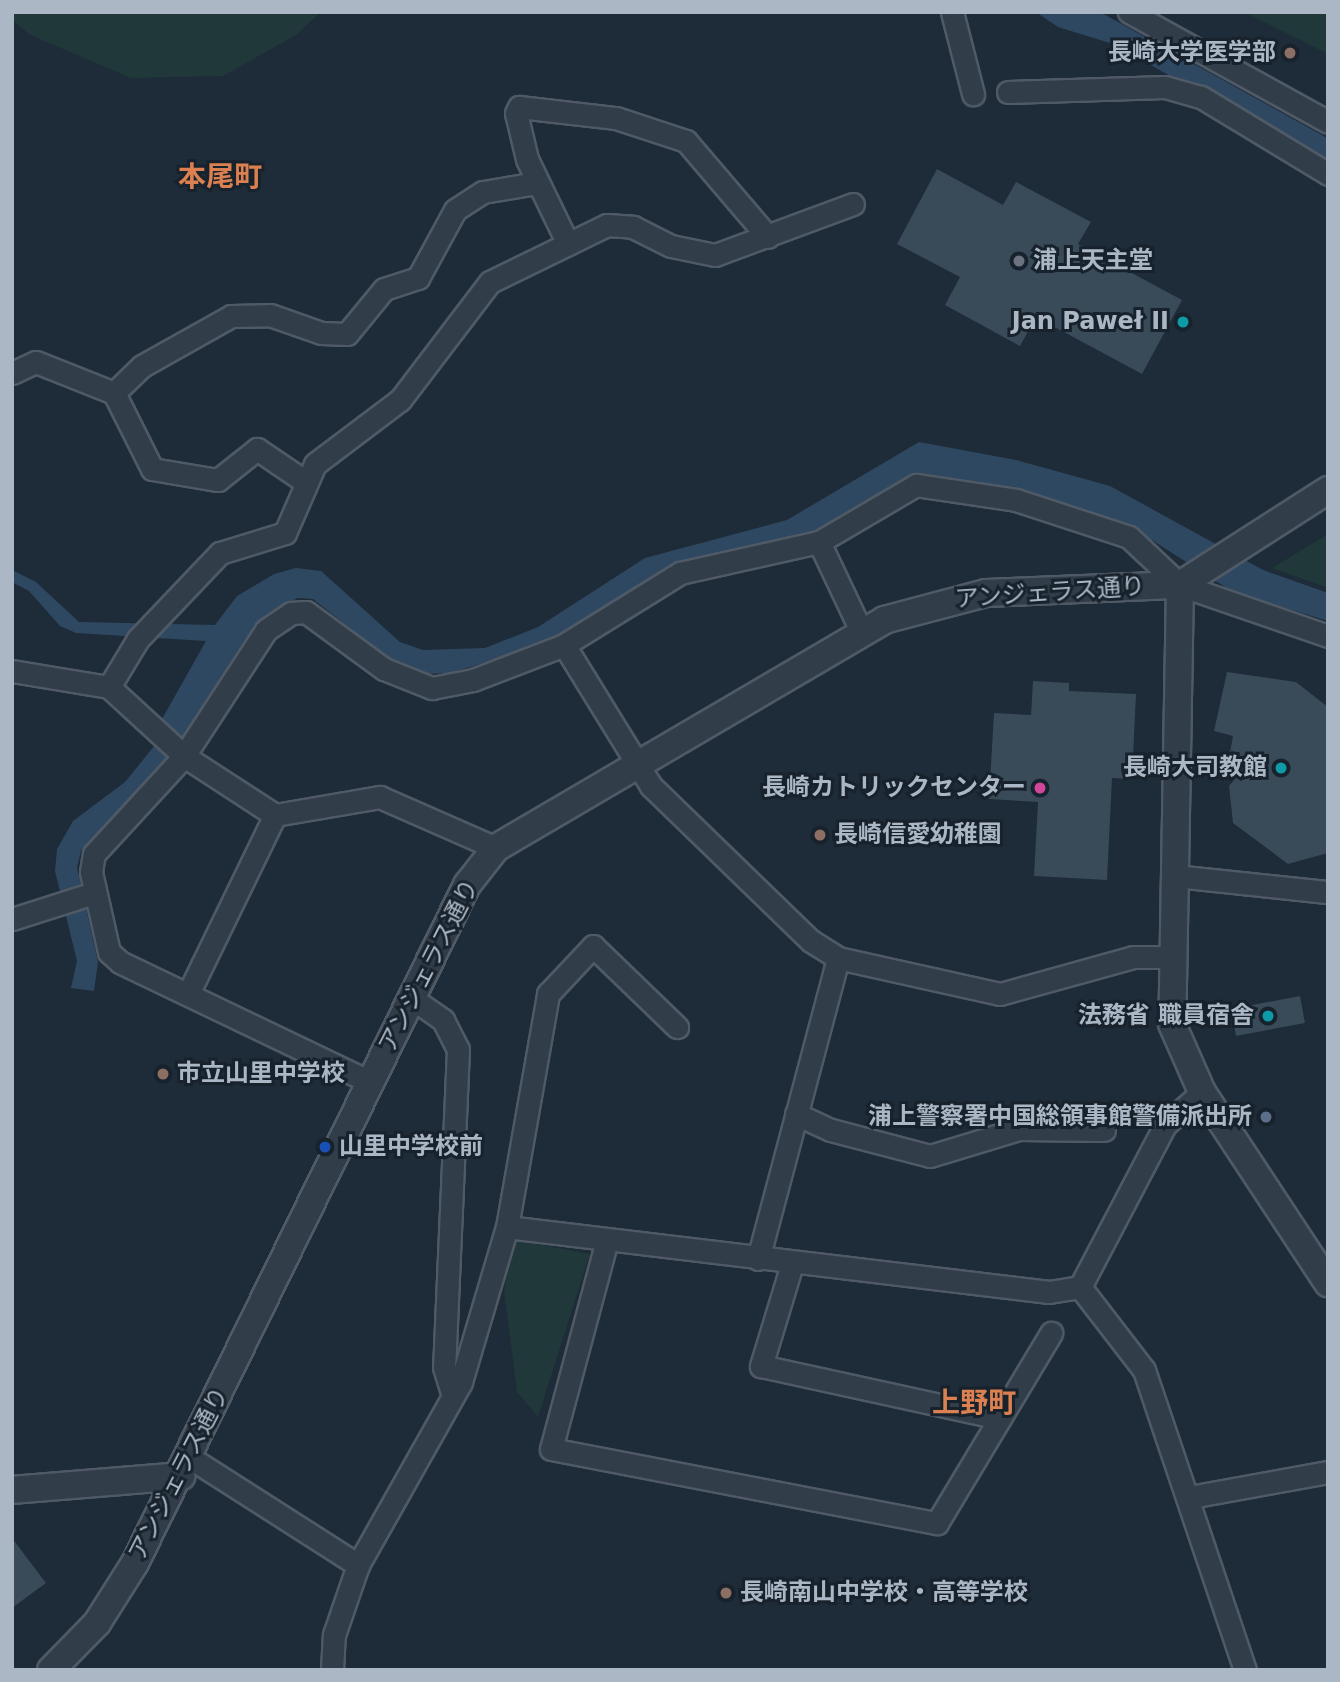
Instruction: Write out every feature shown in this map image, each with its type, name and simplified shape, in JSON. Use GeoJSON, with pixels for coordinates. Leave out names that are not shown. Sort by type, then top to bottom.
{"type":"FeatureCollection","features":[{"type":"Feature","properties":{"kind":"street"},"geometry":{"type":"LineString","coordinates":[[952,12],[973,94]]}},
{"type":"Feature","properties":{"kind":"street"},"geometry":{"type":"LineString","coordinates":[[1129,12],[1328,122]]}},
{"type":"Feature","properties":{"kind":"street"},"geometry":{"type":"LineString","coordinates":[[1008,92],[1165,88],[1201,97],[1328,174]]}},
{"type":"Feature","properties":{"kind":"street"},"geometry":{"type":"LineString","coordinates":[[568,244],[537,183],[516,113],[519,107],[616,118],[685,141],[768,237]]}},
{"type":"Feature","properties":{"kind":"street"},"geometry":{"type":"LineString","coordinates":[[114,393],[142,366],[231,316],[271,314],[321,333],[347,334],[384,289],[418,278],[455,210],[483,192],[537,183]]}},
{"type":"Feature","properties":{"kind":"street"},"geometry":{"type":"LineString","coordinates":[[109,687],[138,639],[220,553],[285,533],[304,481],[315,464],[400,400],[490,282],[568,244],[620,225],[671,246],[715,255],[853,204]]}},
{"type":"Feature","properties":{"kind":"street"},"geometry":{"type":"LineString","coordinates":[[12,373],[36,362],[114,393],[152,469],[218,480],[257,449],[304,481]]}},
{"type":"Feature","properties":{"kind":"street"},"geometry":{"type":"LineString","coordinates":[[370,1082],[188,994],[110,952],[88,894],[94,855],[181,753],[266,630],[291,613],[306,612],[384,669],[432,688],[473,680],[564,645],[680,573],[819,542],[916,485],[955,487],[1016,500],[1129,537],[1186,581],[1328,636]]}},
{"type":"Feature","properties":{"kind":"street"},"geometry":{"type":"LineString","coordinates":[[1186,581],[1328,490]]}},
{"type":"Feature","properties":{"kind":"street"},"geometry":{"type":"LineString","coordinates":[[819,542],[862,633]]}},
{"type":"Feature","properties":{"kind":"street"},"geometry":{"type":"LineString","coordinates":[[1186,581],[1171,957],[1172,1024],[1202,1092],[1328,1283]]}},
{"type":"Feature","properties":{"kind":"street","name":"アンジェラス通り"},"geometry":{"type":"LineString","coordinates":[[51,1670],[97,1623],[185,1467],[467,885],[496,848],[862,633],[919,606],[986,593],[1186,581]]}},
{"type":"Feature","properties":{"kind":"street"},"geometry":{"type":"LineString","coordinates":[[564,645],[651,786],[811,941],[838,958],[1000,994],[1133,957],[1171,957]]}},
{"type":"Feature","properties":{"kind":"street"},"geometry":{"type":"LineString","coordinates":[[12,671],[109,687],[181,753],[275,815],[380,797],[496,848]]}},
{"type":"Feature","properties":{"kind":"street"},"geometry":{"type":"LineString","coordinates":[[188,994],[275,815]]}},
{"type":"Feature","properties":{"kind":"street"},"geometry":{"type":"LineString","coordinates":[[1175,876],[1328,892]]}},
{"type":"Feature","properties":{"kind":"street"},"geometry":{"type":"LineString","coordinates":[[12,919],[88,894]]}},
{"type":"Feature","properties":{"kind":"street"},"geometry":{"type":"LineString","coordinates":[[331,1670],[334,1635],[358,1565],[453,1396],[507,1227],[548,995],[593,946],[677,1027]]}},
{"type":"Feature","properties":{"kind":"street"},"geometry":{"type":"LineString","coordinates":[[758,1259],[838,958]]}},
{"type":"Feature","properties":{"kind":"street"},"geometry":{"type":"LineString","coordinates":[[413,999],[443,1020],[458,1049],[444,1367],[453,1396]]}},
{"type":"Feature","properties":{"kind":"street"},"geometry":{"type":"LineString","coordinates":[[1080,1287],[1165,1125],[1202,1092]]}},
{"type":"Feature","properties":{"kind":"street"},"geometry":{"type":"LineString","coordinates":[[796,1114],[831,1130],[930,1156],[1020,1129],[1104,1130]]}},
{"type":"Feature","properties":{"kind":"street"},"geometry":{"type":"LineString","coordinates":[[507,1227],[792,1264],[1049,1292],[1080,1287]]}},
{"type":"Feature","properties":{"kind":"street"},"geometry":{"type":"LineString","coordinates":[[607,1240],[551,1449],[937,1523],[1051,1334]]}},
{"type":"Feature","properties":{"kind":"street"},"geometry":{"type":"LineString","coordinates":[[792,1264],[761,1366],[999,1418]]}},
{"type":"Feature","properties":{"kind":"street"},"geometry":{"type":"LineString","coordinates":[[1080,1287],[1144,1370],[1189,1497],[1245,1670]]}},
{"type":"Feature","properties":{"kind":"street"},"geometry":{"type":"LineString","coordinates":[[12,1490],[185,1467],[358,1565]]}},
{"type":"Feature","properties":{"kind":"street"},"geometry":{"type":"LineString","coordinates":[[1189,1497],[1328,1472]]}},
{"type":"Feature","properties":{"kind":"green space"},"geometry":{"type":"Polygon","coordinates":[[[12,12],[321,12],[296,35],[223,76],[131,78],[30,35],[12,20],[12,12]]]}},
{"type":"Feature","properties":{"kind":"green space"},"geometry":{"type":"Polygon","coordinates":[[[1244,12],[1328,12],[1328,54],[1244,12]]]}},
{"type":"Feature","properties":{"kind":"green space"},"geometry":{"type":"Polygon","coordinates":[[[1328,534],[1328,588],[1272,568],[1328,534]]]}},
{"type":"Feature","properties":{"kind":"green space"},"geometry":{"type":"Polygon","coordinates":[[[514,1240],[590,1254],[538,1417],[517,1392],[504,1290],[514,1240]]]}},
{"type":"Feature","properties":{"kind":"water"},"geometry":{"type":"Polygon","coordinates":[[[1036,12],[1100,12],[1328,139],[1328,164],[1113,44],[1058,27],[1036,12]]]}},
{"type":"Feature","properties":{"kind":"water"},"geometry":{"type":"Polygon","coordinates":[[[919,442],[1016,460],[1110,486],[1263,570],[1328,593],[1328,621],[1233,592],[1130,526],[932,477],[897,483],[855,513],[799,541],[738,553],[543,644],[451,673],[422,674],[392,661],[313,599],[297,598],[245,639],[168,759],[81,851],[77,867],[98,962],[94,991],[71,988],[77,961],[55,871],[57,849],[73,821],[125,782],[155,745],[162,719],[206,641],[76,633],[60,626],[29,591],[12,582],[12,570],[36,582],[79,622],[215,625],[237,596],[274,574],[296,568],[321,571],[400,642],[423,650],[485,648],[538,627],[645,558],[787,520],[919,442]]]}},
{"type":"Feature","properties":{"kind":"building","name":"浦上天主堂"},"geometry":{"type":"Polygon","coordinates":[[[937,169],[1003,205],[1016,182],[1091,222],[1078,244],[1182,300],[1142,374],[1036,317],[1020,346],[945,305],[960,277],[897,244],[937,169]]]}},
{"type":"Feature","properties":{"kind":"building","name":"長崎大司教館"},"geometry":{"type":"Polygon","coordinates":[[[1227,672],[1296,682],[1328,707],[1328,853],[1288,864],[1233,823],[1229,786],[1240,773],[1228,763],[1233,736],[1214,731],[1227,672]]]}},
{"type":"Feature","properties":{"kind":"building","name":"長崎カトリックセンター"},"geometry":{"type":"Polygon","coordinates":[[[1033,681],[1069,683],[1069,691],[1136,694],[1132,779],[1112,778],[1107,880],[1034,876],[1038,802],[989,799],[994,713],[1031,715],[1033,681]]]}},
{"type":"Feature","properties":{"kind":"building","name":"法務省 職員宿舎"},"geometry":{"type":"Polygon","coordinates":[[[1300,996],[1305,1023],[1236,1036],[1231,1009],[1300,996]]]}},
{"type":"Feature","properties":{"kind":"building"},"geometry":{"type":"Polygon","coordinates":[[[12,1538],[46,1583],[12,1608],[12,1538]]]}},
{"type":"Feature","properties":{"kind":"place","name":"長崎大学医学部"},"geometry":{"type":"Point","coordinates":[1290,53]}},
{"type":"Feature","properties":{"kind":"place","name":"浦上天主堂"},"geometry":{"type":"Point","coordinates":[1019,261]}},
{"type":"Feature","properties":{"kind":"place","name":"Jan Paweł II"},"geometry":{"type":"Point","coordinates":[1183,322]}},
{"type":"Feature","properties":{"kind":"place","name":"長崎大司教館"},"geometry":{"type":"Point","coordinates":[1281,768]}},
{"type":"Feature","properties":{"kind":"place","name":"長崎カトリックセンター"},"geometry":{"type":"Point","coordinates":[1040,788]}},
{"type":"Feature","properties":{"kind":"place","name":"長崎信愛幼稚園"},"geometry":{"type":"Point","coordinates":[820,835]}},
{"type":"Feature","properties":{"kind":"place","name":"法務省 職員宿舎"},"geometry":{"type":"Point","coordinates":[1268,1016]}},
{"type":"Feature","properties":{"kind":"place","name":"市立山里中学校"},"geometry":{"type":"Point","coordinates":[163,1074]}},
{"type":"Feature","properties":{"kind":"place","name":"浦上警察署中国総領事館警備派出所"},"geometry":{"type":"Point","coordinates":[1266,1117]}},
{"type":"Feature","properties":{"kind":"place","name":"山里中学校前"},"geometry":{"type":"Point","coordinates":[325,1147]}},
{"type":"Feature","properties":{"kind":"place","name":"長崎南山中学校・高等学校"},"geometry":{"type":"Point","coordinates":[726,1593]}},
{"type":"Feature","properties":{"kind":"district","name":"本尾町"},"geometry":{"type":"Point","coordinates":[220,177]}},
{"type":"Feature","properties":{"kind":"district","name":"上野町"},"geometry":{"type":"Point","coordinates":[974,1403]}}]}
